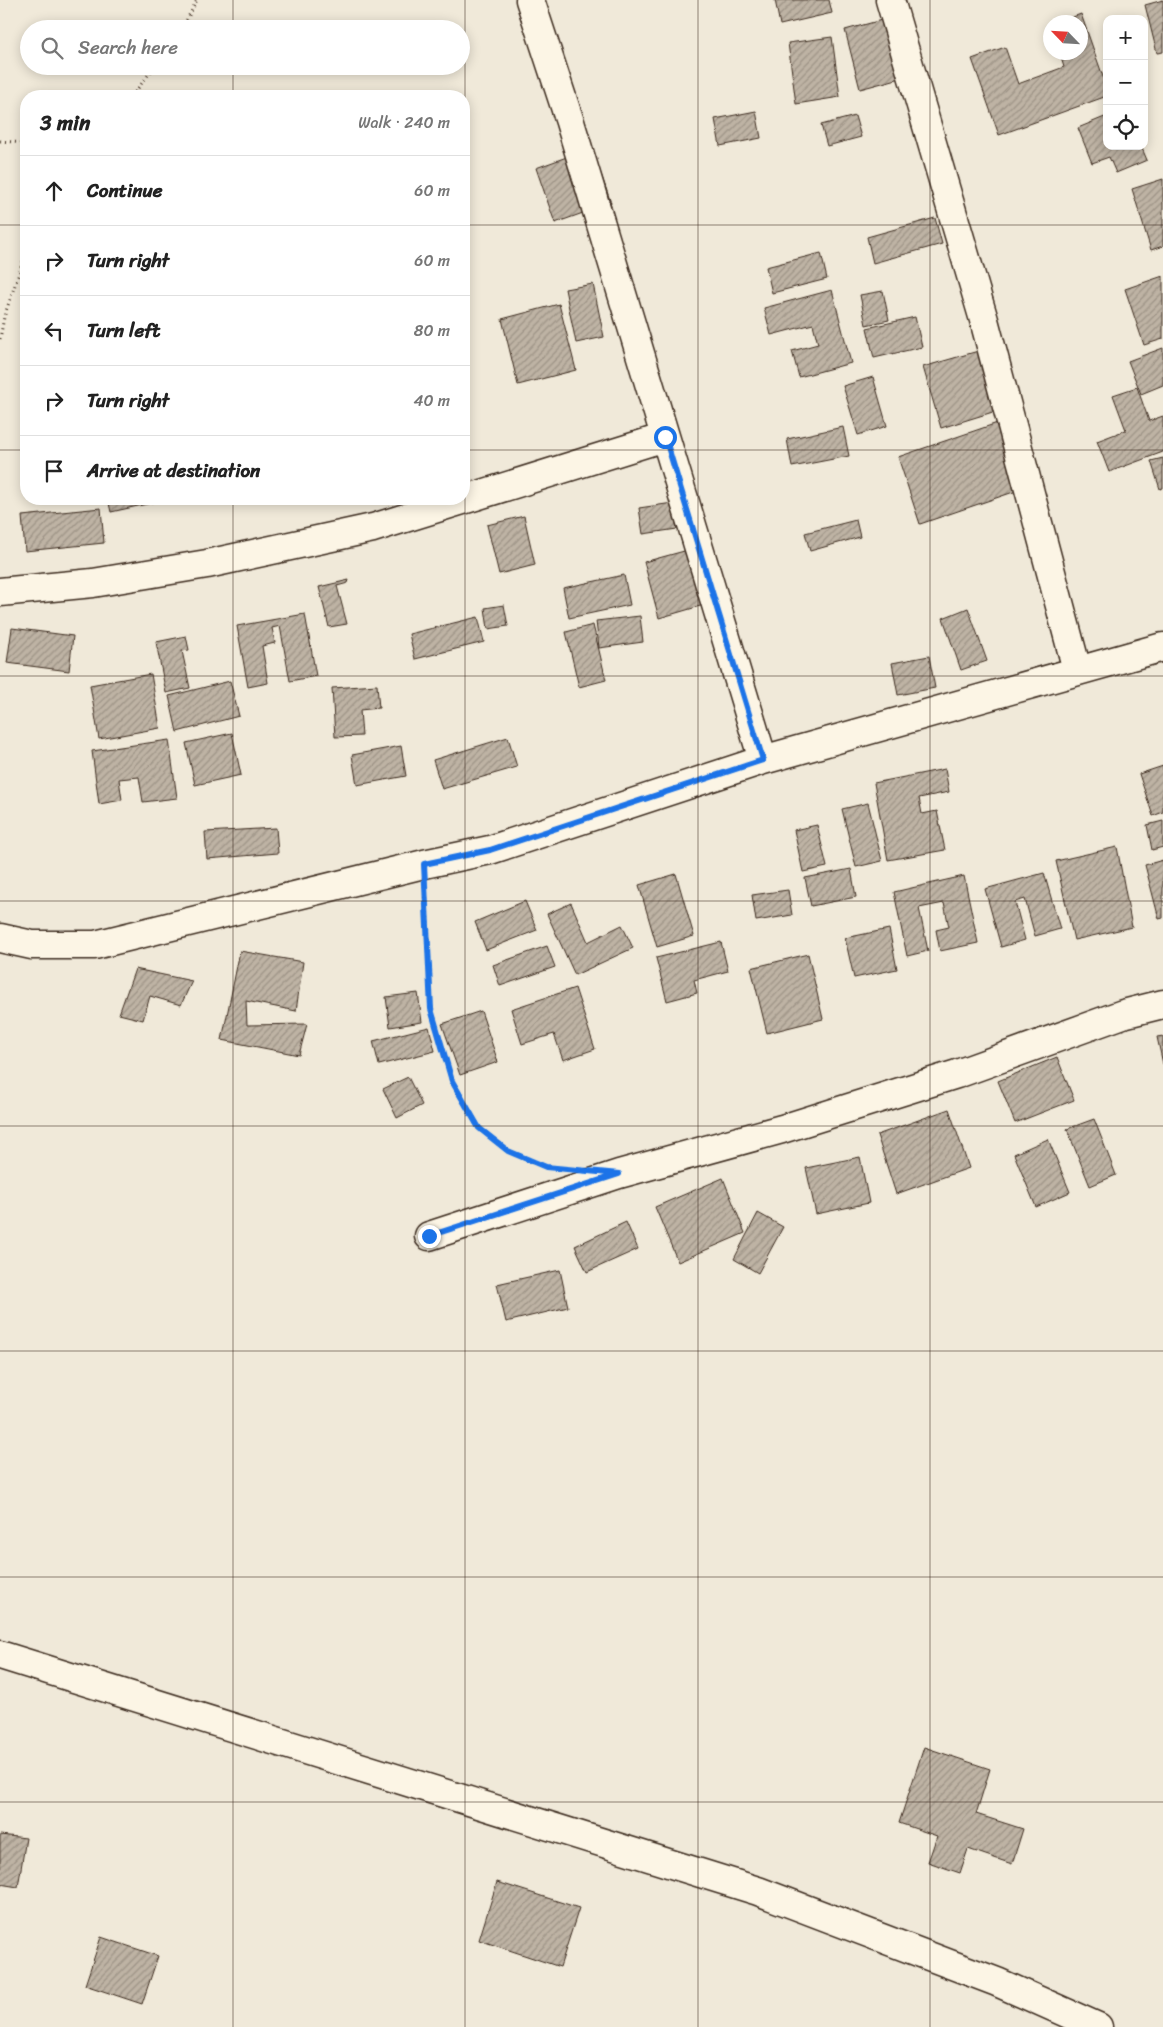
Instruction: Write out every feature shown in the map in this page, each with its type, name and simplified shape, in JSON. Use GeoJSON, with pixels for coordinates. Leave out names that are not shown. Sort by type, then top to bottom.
{"type":"FeatureCollection","features":[{"type":"Feature","properties":{"kind":"street"},"geometry":{"type":"LineString","coordinates":[[530,0],[570,122],[763,760]]}},
{"type":"Feature","properties":{"kind":"street"},"geometry":{"type":"LineString","coordinates":[[890,0],[984,320],[1077,670]]}},
{"type":"Feature","properties":{"kind":"street"},"geometry":{"type":"LineString","coordinates":[[470,498],[665,437]]}},
{"type":"Feature","properties":{"kind":"street"},"geometry":{"type":"LineString","coordinates":[[0,592],[94,583],[197,566],[373,528],[447,505]]}},
{"type":"Feature","properties":{"kind":"street"},"geometry":{"type":"LineString","coordinates":[[0,938],[32,945],[95,945],[424,864],[490,850],[763,760],[1163,647]]}},
{"type":"Feature","properties":{"kind":"street"},"geometry":{"type":"LineString","coordinates":[[429,1236],[619,1174],[818,1118],[957,1074],[1124,1014],[1163,1004]]}},
{"type":"Feature","properties":{"kind":"street"},"geometry":{"type":"LineString","coordinates":[[0,1655],[758,1891],[998,1982],[1098,2027]]}},
{"type":"Feature","properties":{"kind":"path"},"geometry":{"type":"LineString","coordinates":[[187,20],[198,0]]}},
{"type":"Feature","properties":{"kind":"path"},"geometry":{"type":"LineString","coordinates":[[137,90],[148,75]]}},
{"type":"Feature","properties":{"kind":"path"},"geometry":{"type":"LineString","coordinates":[[0,141],[20,143]]}},
{"type":"Feature","properties":{"kind":"path"},"geometry":{"type":"LineString","coordinates":[[0,339],[4,317],[20,270]]}},
{"type":"Feature","properties":{"kind":"path"},"geometry":{"type":"LineString","coordinates":[[424,864],[431,1009],[452,1081],[479,1128],[508,1151],[546,1167]]}},
{"type":"Feature","properties":{"kind":"building"},"geometry":{"type":"Polygon","coordinates":[[[775,0],[829,0],[832,13],[780,25],[775,0]]]}},
{"type":"Feature","properties":{"kind":"building"},"geometry":{"type":"Polygon","coordinates":[[[1163,0],[1163,52],[1157,53],[1145,5],[1163,0]]]}},
{"type":"Feature","properties":{"kind":"building"},"geometry":{"type":"Polygon","coordinates":[[[907,13],[923,72],[860,89],[845,30],[907,13]]]}},
{"type":"Feature","properties":{"kind":"building"},"geometry":{"type":"Polygon","coordinates":[[[1088,34],[1103,77],[1103,97],[999,135],[972,59],[1005,47],[1018,84],[1064,67],[1062,60],[1088,60],[1088,34]]]}},
{"type":"Feature","properties":{"kind":"building"},"geometry":{"type":"Polygon","coordinates":[[[832,37],[840,97],[796,104],[788,43],[832,37]]]}},
{"type":"Feature","properties":{"kind":"building"},"geometry":{"type":"Polygon","coordinates":[[[756,111],[761,138],[720,146],[715,119],[756,111]]]}},
{"type":"Feature","properties":{"kind":"building"},"geometry":{"type":"Polygon","coordinates":[[[855,116],[861,137],[827,146],[821,125],[855,116]]]}},
{"type":"Feature","properties":{"kind":"building"},"geometry":{"type":"Polygon","coordinates":[[[1103,118],[1103,150],[1143,150],[1147,160],[1116,173],[1109,157],[1092,163],[1078,128],[1103,118]]]}},
{"type":"Feature","properties":{"kind":"building"},"geometry":{"type":"Polygon","coordinates":[[[592,148],[611,203],[555,223],[536,168],[592,148]]]}},
{"type":"Feature","properties":{"kind":"building"},"geometry":{"type":"Polygon","coordinates":[[[1163,179],[1163,246],[1151,250],[1132,189],[1163,179]]]}},
{"type":"Feature","properties":{"kind":"building"},"geometry":{"type":"Polygon","coordinates":[[[935,218],[942,244],[873,263],[867,237],[935,218]]]}},
{"type":"Feature","properties":{"kind":"building"},"geometry":{"type":"Polygon","coordinates":[[[821,253],[827,279],[772,293],[766,267],[821,253]]]}},
{"type":"Feature","properties":{"kind":"building"},"geometry":{"type":"Polygon","coordinates":[[[1163,276],[1163,339],[1144,345],[1125,289],[1163,276]]]}},
{"type":"Feature","properties":{"kind":"building"},"geometry":{"type":"Polygon","coordinates":[[[593,284],[604,337],[576,343],[565,289],[593,284]]]}},
{"type":"Feature","properties":{"kind":"building"},"geometry":{"type":"Polygon","coordinates":[[[832,290],[851,363],[799,377],[792,351],[818,344],[813,324],[771,335],[764,308],[832,290]]]}},
{"type":"Feature","properties":{"kind":"building"},"geometry":{"type":"Polygon","coordinates":[[[883,291],[889,320],[866,325],[860,295],[883,291]]]}},
{"type":"Feature","properties":{"kind":"building"},"geometry":{"type":"Polygon","coordinates":[[[559,304],[576,370],[518,385],[502,319],[559,304]]]}},
{"type":"Feature","properties":{"kind":"building"},"geometry":{"type":"Polygon","coordinates":[[[915,317],[922,347],[874,358],[867,328],[915,317]]]}},
{"type":"Feature","properties":{"kind":"building"},"geometry":{"type":"Polygon","coordinates":[[[992,347],[1009,407],[941,428],[923,367],[992,347]]]}},
{"type":"Feature","properties":{"kind":"building"},"geometry":{"type":"Polygon","coordinates":[[[1163,348],[1163,385],[1141,394],[1128,361],[1163,348]]]}},
{"type":"Feature","properties":{"kind":"building"},"geometry":{"type":"Polygon","coordinates":[[[873,377],[887,426],[858,435],[843,386],[873,377]]]}},
{"type":"Feature","properties":{"kind":"building"},"geometry":{"type":"Polygon","coordinates":[[[1137,387],[1149,421],[1163,416],[1163,452],[1109,472],[1097,441],[1126,430],[1113,395],[1137,387]]]}},
{"type":"Feature","properties":{"kind":"building"},"geometry":{"type":"Polygon","coordinates":[[[1012,418],[1034,485],[920,524],[898,457],[1012,418]]]}},
{"type":"Feature","properties":{"kind":"building"},"geometry":{"type":"Polygon","coordinates":[[[843,427],[849,456],[792,467],[787,439],[843,427]]]}},
{"type":"Feature","properties":{"kind":"building"},"geometry":{"type":"Polygon","coordinates":[[[1163,458],[1163,488],[1160,489],[1151,461],[1163,458]]]}},
{"type":"Feature","properties":{"kind":"building"},"geometry":{"type":"Polygon","coordinates":[[[673,503],[677,529],[643,534],[639,508],[673,503]]]}},
{"type":"Feature","properties":{"kind":"building"},"geometry":{"type":"Polygon","coordinates":[[[109,505],[142,505],[111,512],[109,505]]]}},
{"type":"Feature","properties":{"kind":"building"},"geometry":{"type":"Polygon","coordinates":[[[101,508],[104,543],[25,551],[22,516],[101,508]]]}},
{"type":"Feature","properties":{"kind":"building"},"geometry":{"type":"Polygon","coordinates":[[[524,516],[535,565],[499,574],[487,525],[524,516]]]}},
{"type":"Feature","properties":{"kind":"building"},"geometry":{"type":"Polygon","coordinates":[[[856,520],[860,537],[810,551],[805,533],[856,520]]]}},
{"type":"Feature","properties":{"kind":"building"},"geometry":{"type":"Polygon","coordinates":[[[699,547],[714,602],[659,618],[644,562],[699,547]]]}},
{"type":"Feature","properties":{"kind":"building"},"geometry":{"type":"Polygon","coordinates":[[[624,575],[630,605],[569,618],[563,588],[624,575]]]}},
{"type":"Feature","properties":{"kind":"building"},"geometry":{"type":"Polygon","coordinates":[[[349,580],[348,583],[337,586],[347,624],[329,627],[319,587],[349,580]]]}},
{"type":"Feature","properties":{"kind":"building"},"geometry":{"type":"Polygon","coordinates":[[[504,605],[508,626],[488,629],[485,608],[504,605]]]}},
{"type":"Feature","properties":{"kind":"building"},"geometry":{"type":"Polygon","coordinates":[[[968,608],[987,661],[961,670],[943,618],[968,608]]]}},
{"type":"Feature","properties":{"kind":"building"},"geometry":{"type":"Polygon","coordinates":[[[305,614],[316,676],[290,681],[280,626],[272,628],[275,643],[262,646],[268,683],[248,687],[237,626],[305,614]]]}},
{"type":"Feature","properties":{"kind":"building"},"geometry":{"type":"Polygon","coordinates":[[[640,616],[643,642],[599,648],[596,621],[640,616]]]}},
{"type":"Feature","properties":{"kind":"building"},"geometry":{"type":"Polygon","coordinates":[[[478,617],[484,642],[415,659],[409,634],[478,617]]]}},
{"type":"Feature","properties":{"kind":"building"},"geometry":{"type":"Polygon","coordinates":[[[593,625],[606,680],[579,687],[566,632],[593,625]]]}},
{"type":"Feature","properties":{"kind":"building"},"geometry":{"type":"Polygon","coordinates":[[[12,628],[73,636],[69,671],[7,663],[12,628]]]}},
{"type":"Feature","properties":{"kind":"building"},"geometry":{"type":"Polygon","coordinates":[[[186,636],[189,650],[182,651],[190,688],[166,693],[156,642],[186,636]]]}},
{"type":"Feature","properties":{"kind":"building"},"geometry":{"type":"Polygon","coordinates":[[[929,656],[935,688],[898,695],[892,663],[929,656]]]}},
{"type":"Feature","properties":{"kind":"building"},"geometry":{"type":"Polygon","coordinates":[[[151,674],[160,728],[99,739],[90,685],[151,674]]]}},
{"type":"Feature","properties":{"kind":"building"},"geometry":{"type":"Polygon","coordinates":[[[230,681],[239,716],[177,732],[169,696],[230,681]]]}},
{"type":"Feature","properties":{"kind":"building"},"geometry":{"type":"Polygon","coordinates":[[[377,685],[379,708],[360,710],[362,736],[335,737],[332,688],[377,685]]]}},
{"type":"Feature","properties":{"kind":"building"},"geometry":{"type":"Polygon","coordinates":[[[232,733],[241,775],[195,785],[186,743],[232,733]]]}},
{"type":"Feature","properties":{"kind":"building"},"geometry":{"type":"Polygon","coordinates":[[[508,737],[517,767],[442,789],[433,760],[508,737]]]}},
{"type":"Feature","properties":{"kind":"building"},"geometry":{"type":"Polygon","coordinates":[[[169,740],[177,798],[143,802],[139,777],[119,779],[122,800],[99,804],[92,751],[169,740]]]}},
{"type":"Feature","properties":{"kind":"building"},"geometry":{"type":"Polygon","coordinates":[[[401,746],[406,776],[357,785],[352,755],[401,746]]]}},
{"type":"Feature","properties":{"kind":"building"},"geometry":{"type":"Polygon","coordinates":[[[1163,766],[1163,812],[1153,816],[1139,774],[1163,766]]]}},
{"type":"Feature","properties":{"kind":"building"},"geometry":{"type":"Polygon","coordinates":[[[945,769],[949,792],[919,798],[922,814],[937,811],[945,850],[888,860],[874,783],[945,769]]]}},
{"type":"Feature","properties":{"kind":"building"},"geometry":{"type":"Polygon","coordinates":[[[868,803],[882,861],[856,867],[842,809],[868,803]]]}},
{"type":"Feature","properties":{"kind":"building"},"geometry":{"type":"Polygon","coordinates":[[[1163,821],[1163,847],[1152,850],[1147,825],[1163,821]]]}},
{"type":"Feature","properties":{"kind":"building"},"geometry":{"type":"Polygon","coordinates":[[[817,825],[827,867],[803,872],[794,830],[817,825]]]}},
{"type":"Feature","properties":{"kind":"building"},"geometry":{"type":"Polygon","coordinates":[[[276,828],[278,853],[207,859],[205,832],[276,828]]]}},
{"type":"Feature","properties":{"kind":"building"},"geometry":{"type":"Polygon","coordinates":[[[1117,847],[1132,927],[1074,940],[1056,861],[1117,847]]]}},
{"type":"Feature","properties":{"kind":"building"},"geometry":{"type":"Polygon","coordinates":[[[1163,860],[1163,918],[1159,919],[1145,865],[1163,860]]]}},
{"type":"Feature","properties":{"kind":"building"},"geometry":{"type":"Polygon","coordinates":[[[851,869],[856,897],[811,906],[805,878],[851,869]]]}},
{"type":"Feature","properties":{"kind":"building"},"geometry":{"type":"Polygon","coordinates":[[[1044,873],[1060,929],[1035,936],[1025,899],[1015,902],[1025,940],[1001,947],[985,889],[1044,873]]]}},
{"type":"Feature","properties":{"kind":"building"},"geometry":{"type":"Polygon","coordinates":[[[676,874],[694,936],[657,947],[639,885],[676,874]]]}},
{"type":"Feature","properties":{"kind":"building"},"geometry":{"type":"Polygon","coordinates":[[[964,876],[978,943],[940,951],[936,930],[949,927],[944,903],[919,908],[928,951],[907,956],[894,892],[964,876]]]}},
{"type":"Feature","properties":{"kind":"building"},"geometry":{"type":"Polygon","coordinates":[[[788,890],[792,915],[756,921],[752,895],[788,890]]]}},
{"type":"Feature","properties":{"kind":"building"},"geometry":{"type":"Polygon","coordinates":[[[525,901],[537,930],[486,950],[475,922],[525,901]]]}},
{"type":"Feature","properties":{"kind":"building"},"geometry":{"type":"Polygon","coordinates":[[[571,903],[588,942],[622,925],[633,948],[575,975],[547,914],[571,903]]]}},
{"type":"Feature","properties":{"kind":"building"},"geometry":{"type":"Polygon","coordinates":[[[889,929],[897,969],[854,978],[845,938],[889,929]]]}},
{"type":"Feature","properties":{"kind":"building"},"geometry":{"type":"Polygon","coordinates":[[[721,942],[728,971],[694,980],[697,993],[667,1001],[656,958],[721,942]]]}},
{"type":"Feature","properties":{"kind":"building"},"geometry":{"type":"Polygon","coordinates":[[[547,946],[555,967],[500,986],[493,965],[547,946]]]}},
{"type":"Feature","properties":{"kind":"building"},"geometry":{"type":"Polygon","coordinates":[[[240,951],[303,962],[296,1011],[246,1001],[247,1025],[307,1024],[299,1055],[222,1040],[240,951]]]}},
{"type":"Feature","properties":{"kind":"building"},"geometry":{"type":"Polygon","coordinates":[[[808,954],[823,1019],[767,1033],[751,968],[808,954]]]}},
{"type":"Feature","properties":{"kind":"building"},"geometry":{"type":"Polygon","coordinates":[[[135,969],[192,981],[181,1005],[150,996],[143,1020],[119,1014],[135,969]]]}},
{"type":"Feature","properties":{"kind":"building"},"geometry":{"type":"Polygon","coordinates":[[[575,988],[595,1049],[563,1060],[554,1034],[522,1044],[511,1009],[575,988]]]}},
{"type":"Feature","properties":{"kind":"building"},"geometry":{"type":"Polygon","coordinates":[[[418,993],[422,1022],[390,1027],[386,997],[418,993]]]}},
{"type":"Feature","properties":{"kind":"building"},"geometry":{"type":"Polygon","coordinates":[[[481,1011],[498,1062],[460,1075],[442,1024],[481,1011]]]}},
{"type":"Feature","properties":{"kind":"building"},"geometry":{"type":"Polygon","coordinates":[[[429,1027],[435,1051],[379,1065],[373,1041],[429,1027]]]}},
{"type":"Feature","properties":{"kind":"building"},"geometry":{"type":"Polygon","coordinates":[[[1163,1036],[1163,1064],[1157,1037],[1163,1036]]]}},
{"type":"Feature","properties":{"kind":"building"},"geometry":{"type":"Polygon","coordinates":[[[1057,1057],[1074,1100],[1015,1123],[998,1081],[1057,1057]]]}},
{"type":"Feature","properties":{"kind":"building"},"geometry":{"type":"Polygon","coordinates":[[[408,1077],[422,1105],[397,1118],[383,1089],[408,1077]]]}},
{"type":"Feature","properties":{"kind":"building"},"geometry":{"type":"Polygon","coordinates":[[[949,1109],[969,1168],[896,1194],[877,1135],[949,1109]]]}},
{"type":"Feature","properties":{"kind":"building"},"geometry":{"type":"Polygon","coordinates":[[[1094,1119],[1116,1175],[1090,1186],[1067,1129],[1094,1119]]]}},
{"type":"Feature","properties":{"kind":"building"},"geometry":{"type":"Polygon","coordinates":[[[1048,1139],[1070,1192],[1036,1207],[1014,1154],[1048,1139]]]}},
{"type":"Feature","properties":{"kind":"building"},"geometry":{"type":"Polygon","coordinates":[[[860,1157],[869,1203],[816,1214],[806,1168],[860,1157]]]}},
{"type":"Feature","properties":{"kind":"building"},"geometry":{"type":"Polygon","coordinates":[[[723,1178],[745,1233],[678,1262],[655,1207],[723,1178]]]}},
{"type":"Feature","properties":{"kind":"building"},"geometry":{"type":"Polygon","coordinates":[[[758,1213],[783,1227],[758,1273],[734,1259],[758,1213]]]}},
{"type":"Feature","properties":{"kind":"building"},"geometry":{"type":"Polygon","coordinates":[[[626,1222],[638,1249],[587,1272],[575,1246],[626,1222]]]}},
{"type":"Feature","properties":{"kind":"building"},"geometry":{"type":"Polygon","coordinates":[[[560,1270],[568,1307],[506,1322],[497,1284],[560,1270]]]}},
{"type":"Feature","properties":{"kind":"building"},"geometry":{"type":"Polygon","coordinates":[[[924,1747],[990,1769],[976,1814],[1023,1829],[1012,1864],[968,1849],[960,1873],[928,1862],[937,1836],[899,1823],[924,1747]]]}},
{"type":"Feature","properties":{"kind":"building"},"geometry":{"type":"Polygon","coordinates":[[[0,1835],[26,1838],[18,1887],[0,1884],[0,1835]]]}},
{"type":"Feature","properties":{"kind":"building"},"geometry":{"type":"Polygon","coordinates":[[[497,1882],[579,1908],[560,1967],[479,1940],[497,1882]]]}},
{"type":"Feature","properties":{"kind":"building"},"geometry":{"type":"Polygon","coordinates":[[[101,1937],[158,1956],[142,2004],[85,1985],[101,1937]]]}},
{"type":"Feature","properties":{"kind":"route"},"geometry":{"type":"LineString","coordinates":[[429,1236],[619,1174],[546,1167],[508,1151],[479,1128],[452,1081],[431,1009],[424,864],[490,850],[763,760],[665,437]]}}]}
